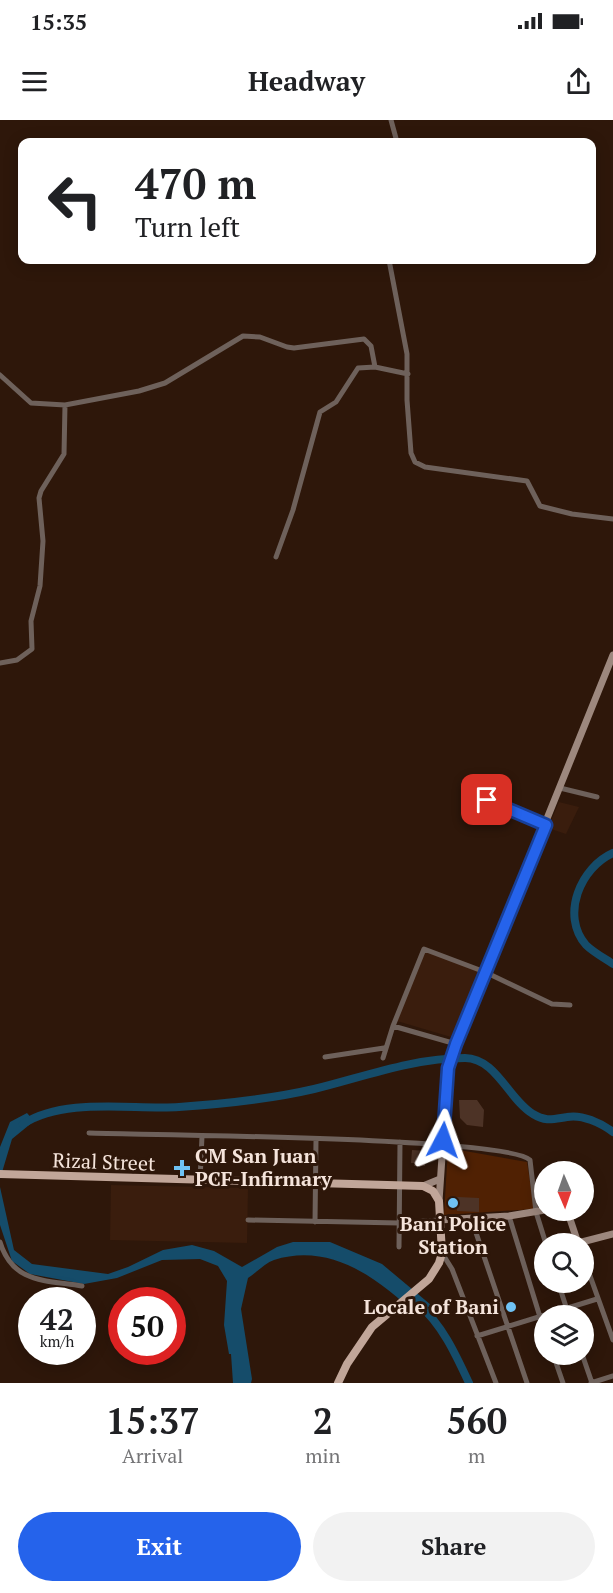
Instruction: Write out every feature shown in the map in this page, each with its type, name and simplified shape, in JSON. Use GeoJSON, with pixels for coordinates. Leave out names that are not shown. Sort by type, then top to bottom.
{"type":"FeatureCollection","features":[{"type":"Feature","properties":{"kind":"main road"},"geometry":{"type":"LineString","coordinates":[[338,1383],[357,1347],[372,1327],[434,1273],[442,1253],[439,1201],[448,1068],[613,655]]}},
{"type":"Feature","properties":{"kind":"main road","name":"Rizal Street"},"geometry":{"type":"LineString","coordinates":[[0,1174],[200,1182],[423,1186]]}},
{"type":"Feature","properties":{"kind":"main road"},"geometry":{"type":"LineString","coordinates":[[423,1186],[440,1179]]}},
{"type":"Feature","properties":{"kind":"main road"},"geometry":{"type":"LineString","coordinates":[[423,1186],[433,1191],[439,1201]]}},
{"type":"Feature","properties":{"kind":"main road"},"geometry":{"type":"LineString","coordinates":[[439,1220],[534,1212]]}},
{"type":"Feature","properties":{"kind":"main road"},"geometry":{"type":"LineString","coordinates":[[594,1239],[613,1234]]}},
{"type":"Feature","properties":{"kind":"street"},"geometry":{"type":"LineString","coordinates":[[392,120],[396,138]]}},
{"type":"Feature","properties":{"kind":"street"},"geometry":{"type":"LineString","coordinates":[[390,264],[405,338],[411,453],[418,465],[527,481],[540,506],[572,514],[613,519]]}},
{"type":"Feature","properties":{"kind":"street"},"geometry":{"type":"LineString","coordinates":[[0,375],[31,403],[65,405],[140,391],[165,383],[234,341],[252,335],[294,348],[364,339],[371,346],[375,367]]}},
{"type":"Feature","properties":{"kind":"street"},"geometry":{"type":"LineString","coordinates":[[276,557],[293,510],[320,412],[336,402],[358,368],[375,367],[408,374]]}},
{"type":"Feature","properties":{"kind":"street"},"geometry":{"type":"LineString","coordinates":[[0,663],[17,660],[32,649],[31,621],[40,586],[44,542],[39,498],[64,454],[65,405]]}},
{"type":"Feature","properties":{"kind":"street"},"geometry":{"type":"LineString","coordinates":[[560,788],[597,797]]}},
{"type":"Feature","properties":{"kind":"street"},"geometry":{"type":"LineString","coordinates":[[487,800],[546,825]]}},
{"type":"Feature","properties":{"kind":"street"},"geometry":{"type":"LineString","coordinates":[[383,1058],[384,1048],[424,949],[485,972],[552,1004],[570,1005]]}},
{"type":"Feature","properties":{"kind":"street"},"geometry":{"type":"LineString","coordinates":[[393,1026],[456,1045]]}},
{"type":"Feature","properties":{"kind":"street"},"geometry":{"type":"LineString","coordinates":[[325,1057],[384,1048]]}},
{"type":"Feature","properties":{"kind":"street"},"geometry":{"type":"LineString","coordinates":[[89,1134],[400,1142],[506,1151],[527,1157],[531,1164],[534,1193]]}},
{"type":"Feature","properties":{"kind":"street"},"geometry":{"type":"LineString","coordinates":[[200,1182],[202,1136]]}},
{"type":"Feature","properties":{"kind":"street"},"geometry":{"type":"LineString","coordinates":[[315,1222],[316,1140]]}},
{"type":"Feature","properties":{"kind":"street"},"geometry":{"type":"LineString","coordinates":[[399,1247],[400,1142]]}},
{"type":"Feature","properties":{"kind":"street"},"geometry":{"type":"LineString","coordinates":[[509,1216],[536,1305]]}},
{"type":"Feature","properties":{"kind":"street"},"geometry":{"type":"LineString","coordinates":[[471,1218],[527,1383]]}},
{"type":"Feature","properties":{"kind":"street"},"geometry":{"type":"LineString","coordinates":[[248,1220],[399,1223],[439,1220]]}},
{"type":"Feature","properties":{"kind":"street"},"geometry":{"type":"LineString","coordinates":[[0,1242],[11,1265],[21,1274],[31,1278],[82,1286]]}},
{"type":"Feature","properties":{"kind":"street"},"geometry":{"type":"LineString","coordinates":[[442,1253],[452,1269],[496,1383]]}},
{"type":"Feature","properties":{"kind":"street"},"geometry":{"type":"LineString","coordinates":[[594,1290],[613,1340]]}},
{"type":"Feature","properties":{"kind":"street"},"geometry":{"type":"LineString","coordinates":[[577,1305],[597,1299]]}},
{"type":"Feature","properties":{"kind":"street"},"geometry":{"type":"LineString","coordinates":[[477,1336],[534,1319]]}},
{"type":"Feature","properties":{"kind":"street"},"geometry":{"type":"LineString","coordinates":[[557,1365],[563,1383]]}},
{"type":"Feature","properties":{"kind":"street"},"geometry":{"type":"LineString","coordinates":[[586,1365],[592,1383],[613,1376]]}},
{"type":"Feature","properties":{"kind":"shaded area"},"geometry":{"type":"Polygon","coordinates":[[[559,802],[579,807],[566,834],[548,828],[559,802]]]}},
{"type":"Feature","properties":{"kind":"shaded area"},"geometry":{"type":"Polygon","coordinates":[[[425,950],[481,972],[451,1037],[397,1021],[425,950]]]}},
{"type":"Feature","properties":{"kind":"shaded area"},"geometry":{"type":"Polygon","coordinates":[[[448,1148],[527,1162],[534,1209],[444,1215],[448,1148]]]}},
{"type":"Feature","properties":{"kind":"shaded area"},"geometry":{"type":"Polygon","coordinates":[[[111,1185],[248,1188],[247,1243],[110,1240],[111,1185]]]}},
{"type":"Feature","properties":{"kind":"water"},"geometry":{"type":"Polygon","coordinates":[[[27,1113],[34,1121],[12,1139],[0,1179],[0,1147],[10,1122],[27,1113]]]}},
{"type":"Feature","properties":{"kind":"water"},"geometry":{"type":"Polygon","coordinates":[[[0,1187],[14,1250],[32,1264],[108,1274],[163,1250],[192,1245],[214,1251],[242,1267],[277,1247],[293,1242],[330,1242],[382,1264],[431,1305],[418,1316],[370,1277],[334,1260],[315,1256],[295,1256],[274,1260],[248,1278],[241,1309],[252,1379],[251,1383],[233,1383],[231,1354],[229,1354],[224,1325],[227,1281],[218,1266],[200,1259],[162,1260],[117,1278],[84,1284],[30,1274],[12,1261],[0,1225],[0,1187]]]}},
{"type":"Feature","properties":{"kind":"building"},"geometry":{"type":"Polygon","coordinates":[[[459,1100],[477,1100],[484,1110],[483,1127],[467,1125],[460,1118],[459,1100]]]}},
{"type":"Feature","properties":{"kind":"building"},"geometry":{"type":"Polygon","coordinates":[[[412,1150],[428,1151],[428,1163],[425,1163],[425,1166],[414,1166],[414,1163],[411,1163],[412,1150]]]}},
{"type":"Feature","properties":{"kind":"building"},"geometry":{"type":"Polygon","coordinates":[[[449,1198],[479,1198],[479,1212],[457,1211],[457,1207],[449,1207],[449,1198]]]}},
{"type":"Feature","properties":{"kind":"waterway"},"geometry":{"type":"LineString","coordinates":[[613,853],[592,869],[584,880],[575,906],[578,933],[595,953],[613,964]]}},
{"type":"Feature","properties":{"kind":"waterway"},"geometry":{"type":"LineString","coordinates":[[23,1124],[58,1110],[99,1107],[179,1107],[230,1103],[298,1093],[426,1061],[465,1058],[476,1060],[494,1072],[524,1108],[538,1117],[585,1118],[613,1132]]}},
{"type":"Feature","properties":{"kind":"waterway"},"geometry":{"type":"LineString","coordinates":[[418,1304],[441,1330],[469,1383]]}},
{"type":"Feature","properties":{"kind":"place","name":"CM San Juan PCF-Infirmary"},"geometry":{"type":"Point","coordinates":[182,1168]}},
{"type":"Feature","properties":{"kind":"place","name":"Bani Police Station"},"geometry":{"type":"Point","coordinates":[453,1203]}},
{"type":"Feature","properties":{"kind":"place","name":"Locale of Bani"},"geometry":{"type":"Point","coordinates":[511,1307]}},
{"type":"Feature","properties":{"kind":"route"},"geometry":{"type":"LineString","coordinates":[[443,1140],[448,1068],[546,825],[487,800]]}}]}
